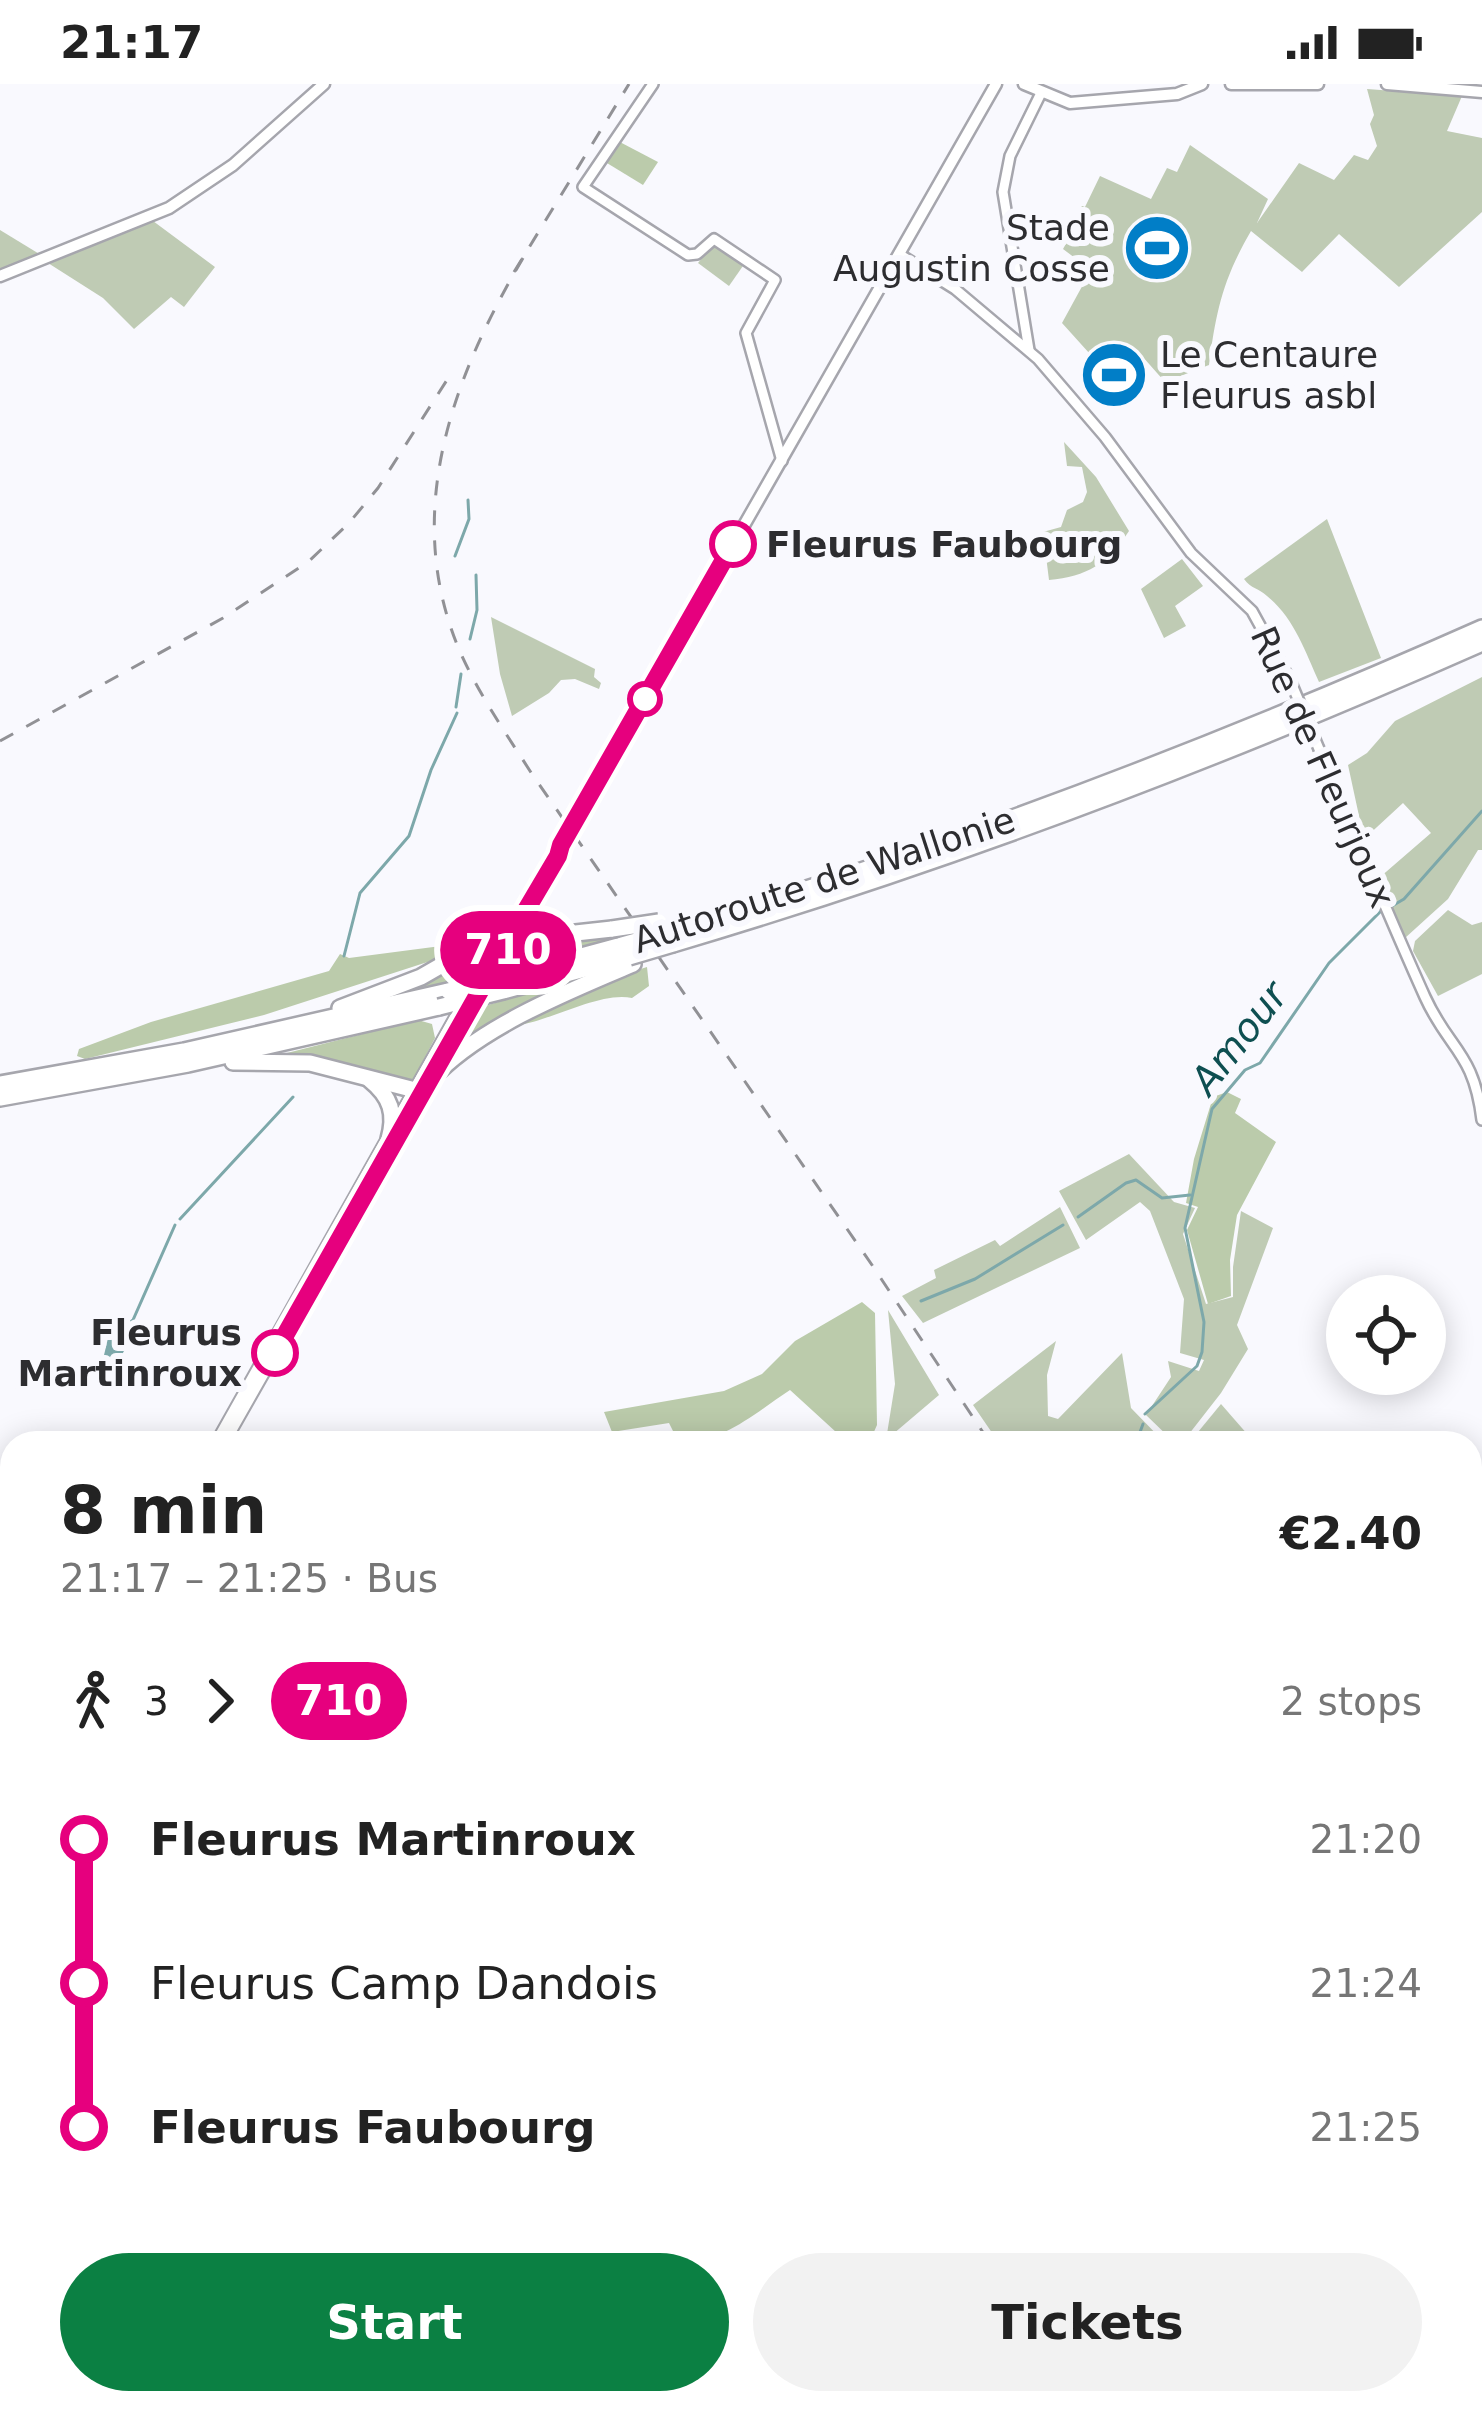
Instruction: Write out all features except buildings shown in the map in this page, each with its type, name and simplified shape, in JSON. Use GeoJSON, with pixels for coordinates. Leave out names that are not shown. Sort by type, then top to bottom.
{"type":"FeatureCollection","features":[{"type":"Feature","properties":{"kind":"highway","name":"Autoroute de Wallonie"},"geometry":{"type":"LineString","coordinates":[[666,933],[944,844],[1099,788],[1482,628]]}},
{"type":"Feature","properties":{"kind":"highway","name":"Autoroute de Wallonie"},"geometry":{"type":"LineString","coordinates":[[666,933],[929,863],[1258,739],[1482,643]]}},
{"type":"Feature","properties":{"kind":"highway"},"geometry":{"type":"LineString","coordinates":[[188,1064],[275,1060],[425,1084],[454,1043],[558,998],[628,955],[660,954],[666,933],[611,929],[508,939],[323,1014],[309,1024]]}},
{"type":"Feature","properties":{"kind":"highway","name":"Autoroute de Wallonie"},"geometry":{"type":"LineString","coordinates":[[4,1091],[628,955]]}},
{"type":"Feature","properties":{"kind":"highway","name":"Autoroute de Wallonie"},"geometry":{"type":"LineString","coordinates":[[4,1091],[188,1064],[439,1007],[507,983]]}},
{"type":"Feature","properties":{"kind":"highway"},"geometry":{"type":"LineString","coordinates":[[368,1078],[392,1108],[388,1139]]}},
{"type":"Feature","properties":{"kind":"main road"},"geometry":{"type":"LineString","coordinates":[[0,276],[170,208],[222,172],[324,84]]}},
{"type":"Feature","properties":{"kind":"main road"},"geometry":{"type":"LineString","coordinates":[[508,939],[524,921],[562,842],[996,84]]}},
{"type":"Feature","properties":{"kind":"main road"},"geometry":{"type":"LineString","coordinates":[[1024,84],[1070,103],[1177,94],[1202,84]]}},
{"type":"Feature","properties":{"kind":"main road"},"geometry":{"type":"LineString","coordinates":[[1231,84],[1318,84]]}},
{"type":"Feature","properties":{"kind":"main road"},"geometry":{"type":"LineString","coordinates":[[1388,84],[1482,92]]}},
{"type":"Feature","properties":{"kind":"main road"},"geometry":{"type":"LineString","coordinates":[[227,1431],[388,1139],[454,1043],[508,939],[514,917],[545,873]]}},
{"type":"Feature","properties":{"kind":"main road"},"geometry":{"type":"LineString","coordinates":[[227,1431],[425,1084]]}},
{"type":"Feature","properties":{"kind":"street"},"geometry":{"type":"LineString","coordinates":[[653,84],[583,188],[688,255],[697,254],[714,239],[775,280],[746,333],[782,461]]}},
{"type":"Feature","properties":{"kind":"street"},"geometry":{"type":"LineString","coordinates":[[1029,350],[1030,333],[1003,204],[1010,156],[1041,93]]}},
{"type":"Feature","properties":{"kind":"street","name":"Rue de Fleurjoux"},"geometry":{"type":"LineString","coordinates":[[899,254],[956,289],[1029,350],[1105,437],[1190,553],[1252,611],[1290,680],[1424,994],[1468,1061],[1476,1079],[1482,1120]]}},
{"type":"Feature","properties":{"kind":"green space"},"geometry":{"type":"Polygon","coordinates":[[[1367,89],[1462,96],[1447,131],[1482,138],[1482,212],[1399,287],[1339,234],[1302,272],[1251,231],[1222,296],[1209,365],[1165,382],[1142,356],[1130,366],[1124,360],[1108,374],[1062,323],[1091,270],[1063,249],[1068,240],[1063,236],[1100,176],[1151,199],[1167,168],[1177,172],[1190,145],[1268,199],[1257,223],[1299,163],[1334,180],[1354,155],[1368,160],[1377,146],[1367,89]]]}},
{"type":"Feature","properties":{"kind":"green space"},"geometry":{"type":"Polygon","coordinates":[[[616,140],[658,162],[643,185],[602,160],[616,140]]]}},
{"type":"Feature","properties":{"kind":"green space"},"geometry":{"type":"Polygon","coordinates":[[[153,221],[215,267],[184,307],[171,297],[134,329],[103,298],[48,263],[153,221]]]}},
{"type":"Feature","properties":{"kind":"green space"},"geometry":{"type":"Polygon","coordinates":[[[0,230],[41,255],[0,272],[0,230]]]}},
{"type":"Feature","properties":{"kind":"green space"},"geometry":{"type":"Polygon","coordinates":[[[715,242],[745,263],[729,286],[698,263],[715,242]]]}},
{"type":"Feature","properties":{"kind":"green space"},"geometry":{"type":"Polygon","coordinates":[[[1064,442],[1096,477],[1129,531],[1095,566],[1075,576],[1049,580],[1043,532],[1061,527],[1067,510],[1083,502],[1087,492],[1082,467],[1067,466],[1064,442]]]}},
{"type":"Feature","properties":{"kind":"green space"},"geometry":{"type":"Polygon","coordinates":[[[1327,519],[1381,658],[1319,682],[1285,614],[1244,579],[1327,519]]]}},
{"type":"Feature","properties":{"kind":"green space"},"geometry":{"type":"Polygon","coordinates":[[[1182,559],[1203,586],[1175,606],[1186,626],[1164,638],[1141,589],[1182,559]]]}},
{"type":"Feature","properties":{"kind":"green space"},"geometry":{"type":"Polygon","coordinates":[[[491,617],[595,669],[599,689],[575,679],[561,680],[512,716],[491,617]]]}},
{"type":"Feature","properties":{"kind":"green space"},"geometry":{"type":"Polygon","coordinates":[[[1482,677],[1482,850],[1448,899],[1405,938],[1379,878],[1431,833],[1403,803],[1364,839],[1348,765],[1367,753],[1395,721],[1482,677]]]}},
{"type":"Feature","properties":{"kind":"green space"},"geometry":{"type":"Polygon","coordinates":[[[1448,910],[1472,925],[1482,922],[1482,974],[1438,996],[1413,951],[1415,941],[1448,910]]]}},
{"type":"Feature","properties":{"kind":"green space"},"geometry":{"type":"Polygon","coordinates":[[[613,932],[615,938],[515,964],[509,964],[507,957],[516,944],[613,932]]]}},
{"type":"Feature","properties":{"kind":"green space"},"geometry":{"type":"Polygon","coordinates":[[[441,946],[446,956],[264,1015],[85,1059],[77,1056],[79,1049],[151,1022],[329,971],[340,954],[349,958],[441,946]]]}},
{"type":"Feature","properties":{"kind":"green space"},"geometry":{"type":"Polygon","coordinates":[[[479,951],[454,979],[385,1000],[387,994],[479,951]]]}},
{"type":"Feature","properties":{"kind":"green space"},"geometry":{"type":"Polygon","coordinates":[[[647,967],[649,986],[632,998],[591,1002],[518,1025],[602,981],[647,967]]]}},
{"type":"Feature","properties":{"kind":"green space"},"geometry":{"type":"Polygon","coordinates":[[[590,973],[469,1043],[465,1036],[479,1008],[590,973]]]}},
{"type":"Feature","properties":{"kind":"green space"},"geometry":{"type":"Polygon","coordinates":[[[418,1020],[432,1024],[435,1038],[410,1086],[283,1054],[418,1020]]]}},
{"type":"Feature","properties":{"kind":"green space"},"geometry":{"type":"Polygon","coordinates":[[[1227,1092],[1241,1099],[1235,1113],[1276,1142],[1237,1215],[1230,1260],[1231,1296],[1208,1304],[1187,1230],[1198,1207],[1186,1203],[1213,1097],[1227,1092]]]}},
{"type":"Feature","properties":{"kind":"green space"},"geometry":{"type":"Polygon","coordinates":[[[1129,1154],[1174,1202],[1195,1208],[1183,1234],[1206,1304],[1233,1297],[1241,1211],[1273,1228],[1237,1325],[1248,1349],[1191,1431],[1163,1431],[1146,1415],[1171,1377],[1168,1361],[1199,1371],[1204,1360],[1180,1353],[1184,1299],[1150,1211],[1140,1202],[1086,1240],[1059,1191],[1129,1154]]]}},
{"type":"Feature","properties":{"kind":"green space"},"geometry":{"type":"Polygon","coordinates":[[[1060,1207],[1080,1248],[923,1323],[902,1296],[936,1278],[934,1270],[995,1240],[1000,1246],[1060,1207]]]}},
{"type":"Feature","properties":{"kind":"green space"},"geometry":{"type":"Polygon","coordinates":[[[862,1302],[875,1313],[874,1431],[835,1431],[790,1390],[725,1431],[673,1431],[669,1423],[612,1431],[604,1412],[724,1391],[762,1374],[795,1341],[862,1302]]]}},
{"type":"Feature","properties":{"kind":"green space"},"geometry":{"type":"Polygon","coordinates":[[[888,1310],[939,1395],[897,1431],[887,1431],[895,1384],[888,1310]]]}},
{"type":"Feature","properties":{"kind":"green space"},"geometry":{"type":"Polygon","coordinates":[[[1056,1341],[1047,1375],[1048,1416],[1058,1419],[1122,1353],[1131,1408],[1153,1431],[991,1431],[973,1405],[1056,1341]]]}},
{"type":"Feature","properties":{"kind":"green space"},"geometry":{"type":"Polygon","coordinates":[[[1221,1404],[1245,1431],[1199,1431],[1221,1404]]]}},
{"type":"Feature","properties":{"kind":"water"},"geometry":{"type":"Polygon","coordinates":[[[123,1322],[132,1328],[132,1336],[108,1381],[98,1381],[108,1338],[115,1324],[123,1322]]]}},
{"type":"Feature","properties":{"kind":"waterway"},"geometry":{"type":"LineString","coordinates":[[455,556],[469,519],[468,500]]}},
{"type":"Feature","properties":{"kind":"waterway"},"geometry":{"type":"LineString","coordinates":[[470,639],[477,610],[476,575]]}},
{"type":"Feature","properties":{"kind":"waterway"},"geometry":{"type":"LineString","coordinates":[[456,707],[461,674]]}},
{"type":"Feature","properties":{"kind":"waterway"},"geometry":{"type":"LineString","coordinates":[[344,956],[360,893],[409,836],[457,713]]}},
{"type":"Feature","properties":{"kind":"waterway","name":"Amour"},"geometry":{"type":"LineString","coordinates":[[1392,906],[1404,899],[1482,811]]}},
{"type":"Feature","properties":{"kind":"waterway","name":"Amour"},"geometry":{"type":"LineString","coordinates":[[1145,1414],[1197,1366],[1202,1352],[1204,1322],[1185,1228],[1212,1109],[1245,1070],[1260,1063],[1329,963],[1381,911]]}},
{"type":"Feature","properties":{"kind":"waterway"},"geometry":{"type":"LineString","coordinates":[[180,1219],[293,1097]]}},
{"type":"Feature","properties":{"kind":"waterway"},"geometry":{"type":"LineString","coordinates":[[1078,1217],[1136,1180],[1162,1198],[1190,1195]]}},
{"type":"Feature","properties":{"kind":"waterway"},"geometry":{"type":"LineString","coordinates":[[127,1325],[175,1225]]}},
{"type":"Feature","properties":{"kind":"waterway"},"geometry":{"type":"LineString","coordinates":[[921,1301],[975,1279],[1063,1225]]}},
{"type":"Feature","properties":{"kind":"waterway","name":"Amour"},"geometry":{"type":"LineString","coordinates":[[1140,1431],[1143,1424]]}},
{"type":"Feature","properties":{"kind":"railway"},"geometry":{"type":"LineString","coordinates":[[514,272],[629,84]]}},
{"type":"Feature","properties":{"kind":"railway"},"geometry":{"type":"LineString","coordinates":[[523,258],[474,352],[456,401],[435,501],[435,551],[443,603],[461,654],[532,774],[982,1431]]}},
{"type":"Feature","properties":{"kind":"railway"},"geometry":{"type":"LineString","coordinates":[[0,741],[223,618],[308,562],[378,488],[454,369]]}},
{"type":"Feature","properties":{"kind":"bus line","name":"710"},"geometry":{"type":"LineString","coordinates":[[275,1353],[497,961],[509,950],[512,934],[561,845],[733,544]]}},
{"type":"Feature","properties":{"kind":"place","name":"Stade Augustin Cosse"},"geometry":{"type":"Point","coordinates":[1157,248]}},
{"type":"Feature","properties":{"kind":"place","name":"Le Centaure Fleurus asbl"},"geometry":{"type":"Point","coordinates":[1114,375]}},
{"type":"Feature","properties":{"kind":"place","name":"Fleurus Faubourg"},"geometry":{"type":"Point","coordinates":[733,544]}},
{"type":"Feature","properties":{"kind":"place","name":"Fleurus Martinroux"},"geometry":{"type":"Point","coordinates":[275,1353]}}]}
